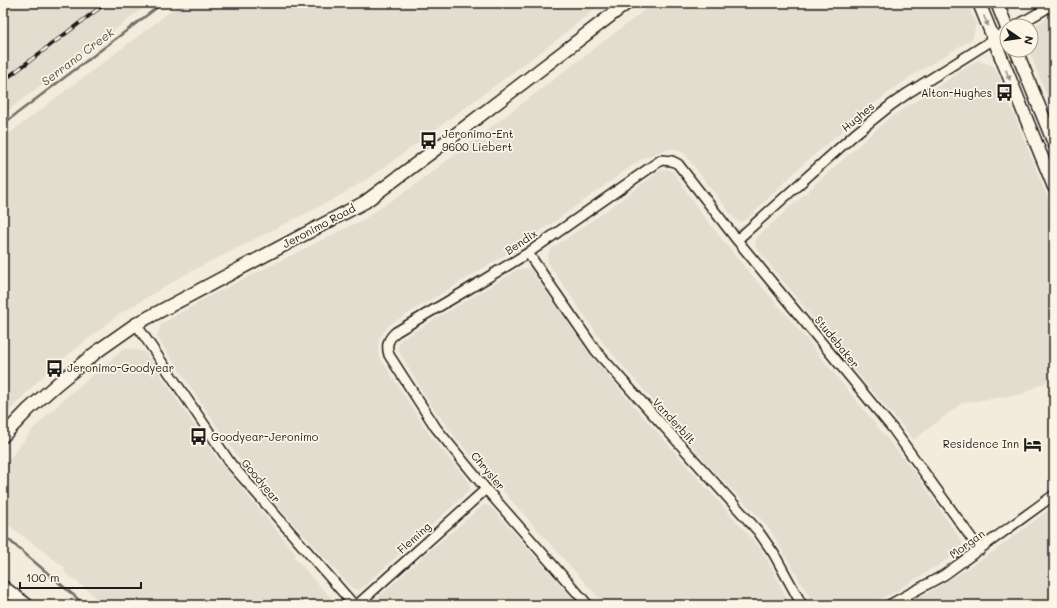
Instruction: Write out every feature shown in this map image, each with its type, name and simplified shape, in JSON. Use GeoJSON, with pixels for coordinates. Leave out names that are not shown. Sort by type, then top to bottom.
{"type":"FeatureCollection","features":[{"type":"Feature","properties":{"kind":"main road","name":"Jeronimo Road"},"geometry":{"type":"LineString","coordinates":[[3,436],[29,409],[82,362],[136,324],[364,202],[464,128],[627,3]]}},
{"type":"Feature","properties":{"kind":"main road"},"geometry":{"type":"LineString","coordinates":[[979,3],[1054,186]]}},
{"type":"Feature","properties":{"kind":"main road"},"geometry":{"type":"LineString","coordinates":[[997,3],[1003,18]]}},
{"type":"Feature","properties":{"kind":"main road"},"geometry":{"type":"LineString","coordinates":[[1019,58],[1054,143]]}},
{"type":"Feature","properties":{"kind":"main road"},"geometry":{"type":"LineString","coordinates":[[3,587],[27,605]]}},
{"type":"Feature","properties":{"kind":"street"},"geometry":{"type":"LineString","coordinates":[[1030,18],[1054,4]]}},
{"type":"Feature","properties":{"kind":"street","name":"Hughes"},"geometry":{"type":"LineString","coordinates":[[737,240],[855,134],[891,105],[999,36]]}},
{"type":"Feature","properties":{"kind":"street","name":"Studebaker"},"geometry":{"type":"LineString","coordinates":[[666,159],[672,160],[678,164],[737,240],[893,429],[980,550]]}},
{"type":"Feature","properties":{"kind":"street","name":"Bendix"},"geometry":{"type":"LineString","coordinates":[[388,343],[396,332],[528,252],[655,163],[666,159]]}},
{"type":"Feature","properties":{"kind":"street","name":"Vanderbilt"},"geometry":{"type":"LineString","coordinates":[[528,252],[596,351],[758,531],[774,554],[802,605]]}},
{"type":"Feature","properties":{"kind":"street","name":"Goodyear"},"geometry":{"type":"LineString","coordinates":[[136,324],[231,464],[354,605]]}},
{"type":"Feature","properties":{"kind":"street","name":"Chrysler"},"geometry":{"type":"LineString","coordinates":[[388,343],[387,349],[389,355],[436,428],[486,489],[588,605]]}},
{"type":"Feature","properties":{"kind":"street","name":"Fleming"},"geometry":{"type":"LineString","coordinates":[[357,605],[486,489]]}},
{"type":"Feature","properties":{"kind":"street","name":"Morgan"},"geometry":{"type":"LineString","coordinates":[[889,605],[944,576],[1054,495]]}},
{"type":"Feature","properties":{"kind":"shaded area"},"geometry":{"type":"Polygon","coordinates":[[[3,3],[150,3],[3,114],[3,3]]]}},
{"type":"Feature","properties":{"kind":"shaded area"},"geometry":{"type":"Polygon","coordinates":[[[182,3],[602,3],[554,42],[371,177],[334,199],[184,275],[118,315],[47,372],[3,417],[3,138],[182,3]]]}},
{"type":"Feature","properties":{"kind":"shaded area"},"geometry":{"type":"Polygon","coordinates":[[[654,3],[967,3],[976,24],[972,39],[913,75],[876,102],[799,168],[747,219],[740,222],[736,221],[683,152],[674,149],[655,153],[640,160],[554,222],[502,257],[389,325],[379,341],[379,356],[431,437],[469,482],[470,489],[362,588],[359,590],[352,588],[271,499],[237,456],[157,337],[161,324],[210,296],[364,219],[415,185],[654,3]]]}},
{"type":"Feature","properties":{"kind":"shaded area"},"geometry":{"type":"Polygon","coordinates":[[[1054,14],[1054,115],[1032,58],[1039,58],[1039,23],[1054,14]]]}},
{"type":"Feature","properties":{"kind":"shaded area"},"geometry":{"type":"Polygon","coordinates":[[[978,60],[995,67],[1054,214],[1054,377],[1023,394],[962,403],[914,440],[852,367],[755,246],[757,237],[888,119],[978,60]]]}},
{"type":"Feature","properties":{"kind":"shaded area"},"geometry":{"type":"Polygon","coordinates":[[[667,169],[674,173],[702,214],[741,263],[785,313],[916,474],[964,545],[961,551],[895,592],[868,605],[814,605],[771,531],[710,467],[604,344],[548,263],[548,254],[551,249],[661,170],[667,169]]]}},
{"type":"Feature","properties":{"kind":"shaded area"},"geometry":{"type":"Polygon","coordinates":[[[519,269],[530,269],[593,358],[761,549],[790,605],[605,605],[449,429],[431,405],[399,352],[398,349],[400,340],[519,269]]]}},
{"type":"Feature","properties":{"kind":"shaded area"},"geometry":{"type":"Polygon","coordinates":[[[125,348],[145,352],[215,456],[296,554],[294,557],[337,605],[102,605],[88,590],[64,572],[65,568],[3,521],[3,467],[34,428],[64,399],[125,348]]]}},
{"type":"Feature","properties":{"kind":"shaded area"},"geometry":{"type":"Polygon","coordinates":[[[486,505],[492,508],[578,605],[373,605],[374,601],[426,554],[482,506],[486,505]]]}},
{"type":"Feature","properties":{"kind":"shaded area"},"geometry":{"type":"Polygon","coordinates":[[[1054,506],[1054,605],[907,605],[990,554],[1054,506]]]}},
{"type":"Feature","properties":{"kind":"waterway","name":"Serrano Creek"},"geometry":{"type":"LineString","coordinates":[[3,124],[163,3]]}},
{"type":"Feature","properties":{"kind":"waterway","name":"Serrano Creek"},"geometry":{"type":"LineString","coordinates":[[3,535],[85,605]]}},
{"type":"Feature","properties":{"kind":"railway"},"geometry":{"type":"LineString","coordinates":[[3,81],[106,3]]}},
{"type":"Feature","properties":{"kind":"place","name":"Alton-Hughes"},"geometry":{"type":"Point","coordinates":[1005,93]}},
{"type":"Feature","properties":{"kind":"place","name":"Jeronimo-Ent 9600 Liebert"},"geometry":{"type":"Point","coordinates":[429,140]}},
{"type":"Feature","properties":{"kind":"place","name":"Jeronimo-Goodyear"},"geometry":{"type":"Point","coordinates":[54,368]}},
{"type":"Feature","properties":{"kind":"place","name":"Goodyear-Jeronimo"},"geometry":{"type":"Point","coordinates":[198,437]}},
{"type":"Feature","properties":{"kind":"place","name":"Residence Inn"},"geometry":{"type":"Point","coordinates":[1032,444]}}]}
